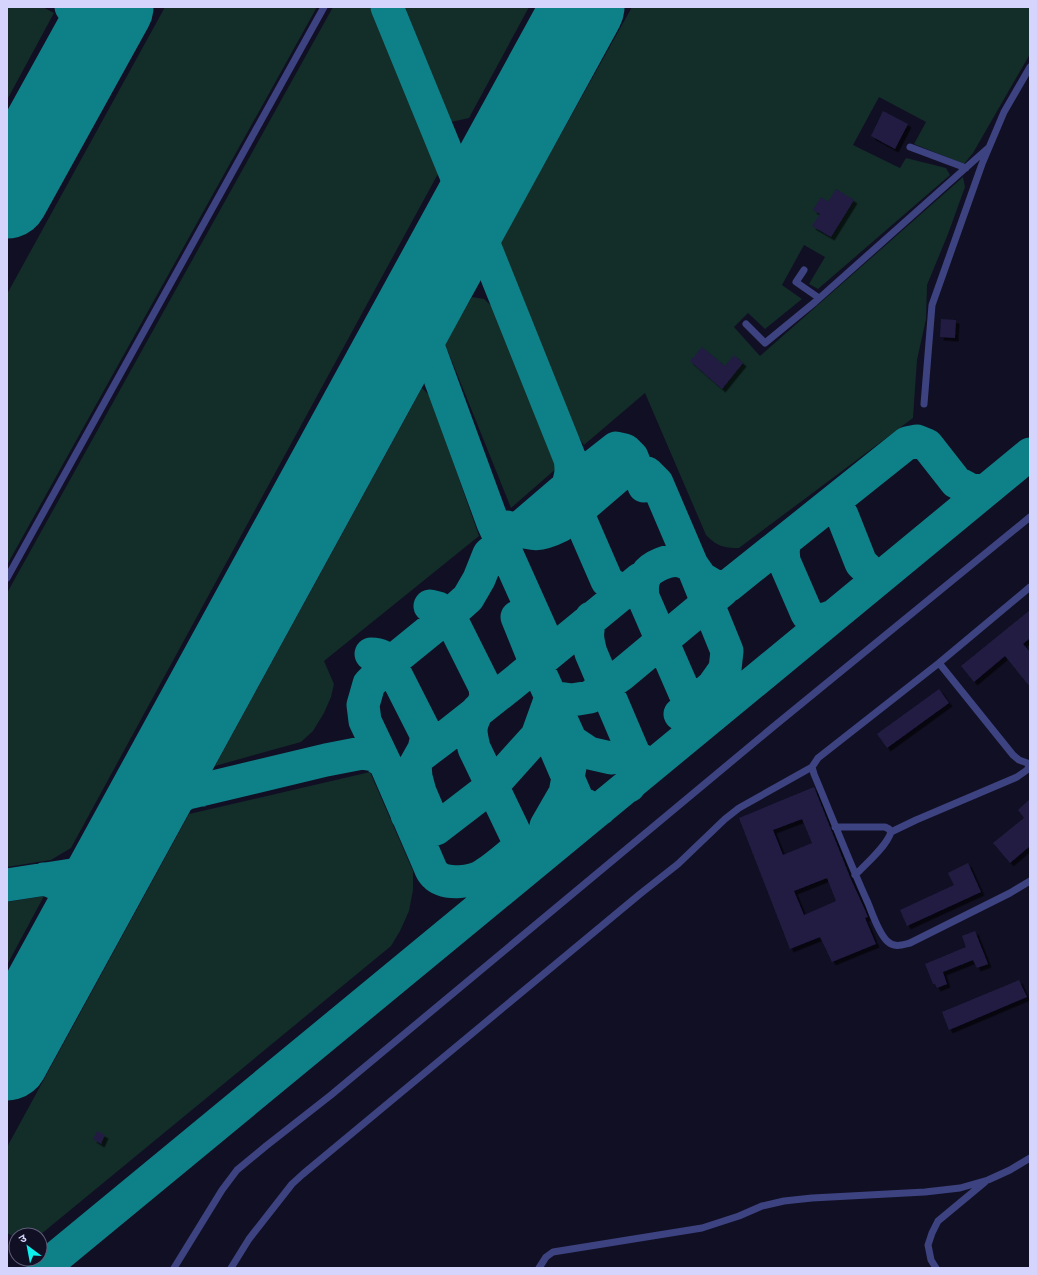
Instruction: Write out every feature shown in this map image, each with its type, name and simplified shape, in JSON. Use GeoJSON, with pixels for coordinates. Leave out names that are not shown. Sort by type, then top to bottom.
{"type":"FeatureCollection","features":[{"type":"Feature","properties":{"kind":"lane"},"geometry":{"type":"LineString","coordinates":[[7,578],[324,7]]}},
{"type":"Feature","properties":{"kind":"lane"},"geometry":{"type":"LineString","coordinates":[[924,404],[932,305],[989,147],[1004,112],[1030,67]]}},
{"type":"Feature","properties":{"kind":"lane"},"geometry":{"type":"LineString","coordinates":[[910,147],[966,168]]}},
{"type":"Feature","properties":{"kind":"lane"},"geometry":{"type":"LineString","coordinates":[[746,324],[765,343],[819,298],[989,147]]}},
{"type":"Feature","properties":{"kind":"lane"},"geometry":{"type":"LineString","coordinates":[[804,270],[796,282],[819,298]]}},
{"type":"Feature","properties":{"kind":"lane"},"geometry":{"type":"LineString","coordinates":[[174,1268],[222,1190],[237,1170],[331,1095],[767,732],[1030,517]]}},
{"type":"Feature","properties":{"kind":"lane"},"geometry":{"type":"LineString","coordinates":[[231,1268],[249,1239],[292,1184],[303,1174],[678,864],[725,819],[739,808],[812,767],[818,758],[939,663],[1030,587]]}},
{"type":"Feature","properties":{"kind":"lane"},"geometry":{"type":"LineString","coordinates":[[855,874],[871,859],[886,841],[891,832],[1017,777],[1027,770],[1030,764],[1019,760],[1013,755],[939,663]]}},
{"type":"Feature","properties":{"kind":"lane"},"geometry":{"type":"LineString","coordinates":[[812,767],[855,874],[882,933],[888,942],[901,946],[910,943],[1010,893],[1030,881]]}},
{"type":"Feature","properties":{"kind":"lane"},"geometry":{"type":"LineString","coordinates":[[835,827],[885,827],[891,832]]}},
{"type":"Feature","properties":{"kind":"lane"},"geometry":{"type":"LineString","coordinates":[[539,1268],[546,1257],[553,1252],[702,1228],[739,1216],[762,1206],[812,1198],[925,1192],[960,1188],[988,1180],[1010,1170],[1030,1158]]}},
{"type":"Feature","properties":{"kind":"lane"},"geometry":{"type":"LineString","coordinates":[[936,1268],[931,1260],[928,1245],[938,1221],[988,1180]]}},
{"type":"Feature","properties":{"kind":"green space"},"geometry":{"type":"Polygon","coordinates":[[[7,7],[43,7],[54,13],[7,100],[7,7]]]}},
{"type":"Feature","properties":{"kind":"green space"},"geometry":{"type":"Polygon","coordinates":[[[165,7],[317,7],[7,565],[7,294],[165,7]]]}},
{"type":"Feature","properties":{"kind":"green space"},"geometry":{"type":"Polygon","coordinates":[[[333,7],[370,7],[439,172],[71,848],[51,860],[7,867],[7,593],[333,7]]]}},
{"type":"Feature","properties":{"kind":"green space"},"geometry":{"type":"Polygon","coordinates":[[[405,7],[529,7],[469,118],[451,122],[405,7]]]}},
{"type":"Feature","properties":{"kind":"green space"},"geometry":{"type":"Polygon","coordinates":[[[632,7],[1030,7],[1030,54],[973,153],[964,164],[914,144],[926,122],[879,97],[853,145],[900,168],[906,158],[946,168],[950,175],[818,289],[809,284],[825,257],[804,245],[782,285],[802,299],[765,329],[748,313],[734,327],[760,356],[963,177],[965,187],[927,285],[926,319],[917,360],[913,418],[739,548],[721,546],[706,535],[645,393],[584,445],[573,429],[498,247],[632,7]]]}},
{"type":"Feature","properties":{"kind":"green space"},"geometry":{"type":"Polygon","coordinates":[[[472,297],[484,299],[496,310],[549,439],[558,467],[511,508],[445,344],[472,297]]]}},
{"type":"Feature","properties":{"kind":"green space"},"geometry":{"type":"Polygon","coordinates":[[[422,388],[430,396],[479,536],[324,661],[334,684],[331,697],[324,713],[313,731],[301,742],[215,766],[422,388]]]}},
{"type":"Feature","properties":{"kind":"green space"},"geometry":{"type":"Polygon","coordinates":[[[370,772],[413,871],[413,890],[409,911],[391,946],[48,1228],[48,1227],[8,1227],[8,1234],[7,1147],[189,814],[370,772]]]}},
{"type":"Feature","properties":{"kind":"green space"},"geometry":{"type":"Polygon","coordinates":[[[44,896],[7,965],[7,902],[44,896]]]}},
{"type":"Feature","properties":{"kind":"building"},"geometry":{"type":"Polygon","coordinates":[[[883,111],[908,124],[895,149],[871,136],[883,111]]]}},
{"type":"Feature","properties":{"kind":"building"},"geometry":{"type":"Polygon","coordinates":[[[836,189],[854,200],[831,237],[812,226],[820,214],[813,210],[821,197],[828,202],[836,189]]]}},
{"type":"Feature","properties":{"kind":"building"},"geometry":{"type":"Polygon","coordinates":[[[941,319],[956,320],[955,338],[940,337],[941,319]]]}},
{"type":"Feature","properties":{"kind":"building"},"geometry":{"type":"Polygon","coordinates":[[[702,347],[725,366],[734,355],[743,363],[722,389],[690,361],[702,347]]]}},
{"type":"Feature","properties":{"kind":"building"},"geometry":{"type":"Polygon","coordinates":[[[1030,610],[1030,638],[1023,644],[1030,652],[1030,687],[1005,656],[974,682],[961,666],[1030,610]]]}},
{"type":"Feature","properties":{"kind":"building"},"geometry":{"type":"Polygon","coordinates":[[[939,689],[949,703],[887,748],[877,734],[939,689]]]}},
{"type":"Feature","properties":{"kind":"building"},"geometry":{"type":"Polygon","coordinates":[[[814,787],[850,877],[868,917],[865,918],[876,944],[832,962],[820,937],[790,949],[739,818],[814,787]],[[802,819],[773,830],[783,855],[812,843],[802,819]],[[827,878],[794,891],[804,915],[836,901],[827,878]]]}},
{"type":"Feature","properties":{"kind":"building"},"geometry":{"type":"Polygon","coordinates":[[[1030,799],[1030,846],[1010,863],[993,843],[1024,818],[1018,810],[1030,799]]]}},
{"type":"Feature","properties":{"kind":"building"},"geometry":{"type":"Polygon","coordinates":[[[968,863],[981,892],[907,926],[900,910],[954,885],[948,873],[968,863]]]}},
{"type":"Feature","properties":{"kind":"building"},"geometry":{"type":"Polygon","coordinates":[[[975,931],[988,964],[977,968],[973,960],[943,972],[947,984],[937,988],[935,984],[933,984],[925,964],[966,947],[962,936],[975,931]]]}},
{"type":"Feature","properties":{"kind":"building"},"geometry":{"type":"Polygon","coordinates":[[[1019,980],[1027,997],[949,1030],[942,1012],[1019,980]]]}},
{"type":"Feature","properties":{"kind":"building"},"geometry":{"type":"Polygon","coordinates":[[[97,1131],[105,1135],[101,1144],[93,1139],[97,1131]]]}},
{"type":"Feature","properties":{"kind":"taxiway"},"geometry":{"type":"LineString","coordinates":[[71,7],[79,18],[84,31],[86,41],[85,56]]}},
{"type":"Feature","properties":{"kind":"taxiway"},"geometry":{"type":"LineString","coordinates":[[387,7],[570,459],[571,473],[567,487]]}},
{"type":"Feature","properties":{"kind":"taxiway"},"geometry":{"type":"LineString","coordinates":[[484,235],[482,224],[484,203],[490,183],[503,153]]}},
{"type":"Feature","properties":{"kind":"taxiway"},"geometry":{"type":"LineString","coordinates":[[445,259],[457,235],[459,225],[457,191]]}},
{"type":"Feature","properties":{"kind":"taxiway"},"geometry":{"type":"LineString","coordinates":[[424,297],[423,320],[427,343],[493,523],[545,639],[562,643]]}},
{"type":"Feature","properties":{"kind":"taxiway"},"geometry":{"type":"LineString","coordinates":[[387,365],[397,356],[407,352],[418,354],[428,359],[434,366]]}},
{"type":"Feature","properties":{"kind":"taxiway"},"geometry":{"type":"LineString","coordinates":[[507,527],[534,534],[552,530],[560,526],[623,472],[636,470],[647,473],[657,483],[692,565],[701,578],[716,587],[728,586],[907,443],[917,441],[927,445],[956,482],[969,489],[978,491],[987,489]]}},
{"type":"Feature","properties":{"kind":"taxiway"},"geometry":{"type":"LineString","coordinates":[[629,589],[616,588],[607,581],[574,505],[574,481],[616,448],[625,450],[632,457],[644,486]]}},
{"type":"Feature","properties":{"kind":"taxiway"},"geometry":{"type":"LineString","coordinates":[[43,1268],[1030,454]]}},
{"type":"Feature","properties":{"kind":"taxiway"},"geometry":{"type":"LineString","coordinates":[[517,849],[489,871],[474,879],[452,882],[445,881],[435,875],[365,721],[363,705],[369,684],[390,663],[468,598],[479,579],[489,554],[574,481]]}},
{"type":"Feature","properties":{"kind":"taxiway"},"geometry":{"type":"LineString","coordinates":[[826,508],[836,508],[842,515],[861,563],[869,571],[877,575],[885,573]]}},
{"type":"Feature","properties":{"kind":"taxiway"},"geometry":{"type":"LineString","coordinates":[[786,540],[783,550],[784,561],[807,614],[813,618],[820,619],[826,619],[833,616]]}},
{"type":"Feature","properties":{"kind":"taxiway"},"geometry":{"type":"LineString","coordinates":[[680,714],[713,686],[725,669],[727,651],[692,565],[680,561],[671,561],[656,566],[648,572],[643,582],[643,597],[690,705],[694,708],[697,710],[703,712],[718,711]]}},
{"type":"Feature","properties":{"kind":"taxiway"},"geometry":{"type":"LineString","coordinates":[[420,756],[511,685],[640,579]]}},
{"type":"Feature","properties":{"kind":"taxiway"},"geometry":{"type":"LineString","coordinates":[[407,815],[416,826],[424,829],[436,829],[492,786],[537,736],[551,697],[572,700],[590,697],[621,675],[723,590]]}},
{"type":"Feature","properties":{"kind":"taxiway"},"geometry":{"type":"LineString","coordinates":[[430,606],[438,608],[449,615],[485,687],[486,698],[481,708]]}},
{"type":"Feature","properties":{"kind":"taxiway"},"geometry":{"type":"LineString","coordinates":[[517,617],[536,664],[571,741],[589,753],[611,758],[634,754],[635,763],[633,778],[629,786]]}},
{"type":"Feature","properties":{"kind":"taxiway"},"geometry":{"type":"LineString","coordinates":[[591,618],[588,627],[591,653],[634,754],[643,761],[653,763]]}},
{"type":"Feature","properties":{"kind":"taxiway"},"geometry":{"type":"LineString","coordinates":[[371,654],[382,656],[390,663],[427,736],[424,749],[415,765],[416,777],[420,792],[431,818]]}},
{"type":"Feature","properties":{"kind":"taxiway"},"geometry":{"type":"LineString","coordinates":[[478,710],[471,729],[474,748],[521,846],[530,853],[541,857]]}},
{"type":"Feature","properties":{"kind":"taxiway"},"geometry":{"type":"LineString","coordinates":[[544,722],[578,801],[593,809],[600,809]]}},
{"type":"Feature","properties":{"kind":"taxiway"},"geometry":{"type":"LineString","coordinates":[[189,726],[177,757],[178,770],[180,776],[186,784],[202,790]]}},
{"type":"Feature","properties":{"kind":"taxiway"},"geometry":{"type":"LineString","coordinates":[[7,885],[85,873],[99,867],[113,857],[144,816],[164,803],[188,793],[326,760],[362,753],[374,755],[385,763]]}},
{"type":"Feature","properties":{"kind":"taxiway"},"geometry":{"type":"LineString","coordinates":[[546,826],[565,793],[570,767]]}},
{"type":"Feature","properties":{"kind":"taxiway"},"geometry":{"type":"LineString","coordinates":[[44,879],[67,890],[77,906],[80,912],[80,921],[75,935]]}},
{"type":"Feature","properties":{"kind":"taxiway"},"geometry":{"type":"LineString","coordinates":[[7,1019],[27,1011],[41,996]]}},
{"type":"Feature","properties":{"kind":"runway"},"geometry":{"type":"LineString","coordinates":[[7,197],[112,7]]}},
{"type":"Feature","properties":{"kind":"runway"},"geometry":{"type":"LineString","coordinates":[[7,1059],[583,7]]}}]}
